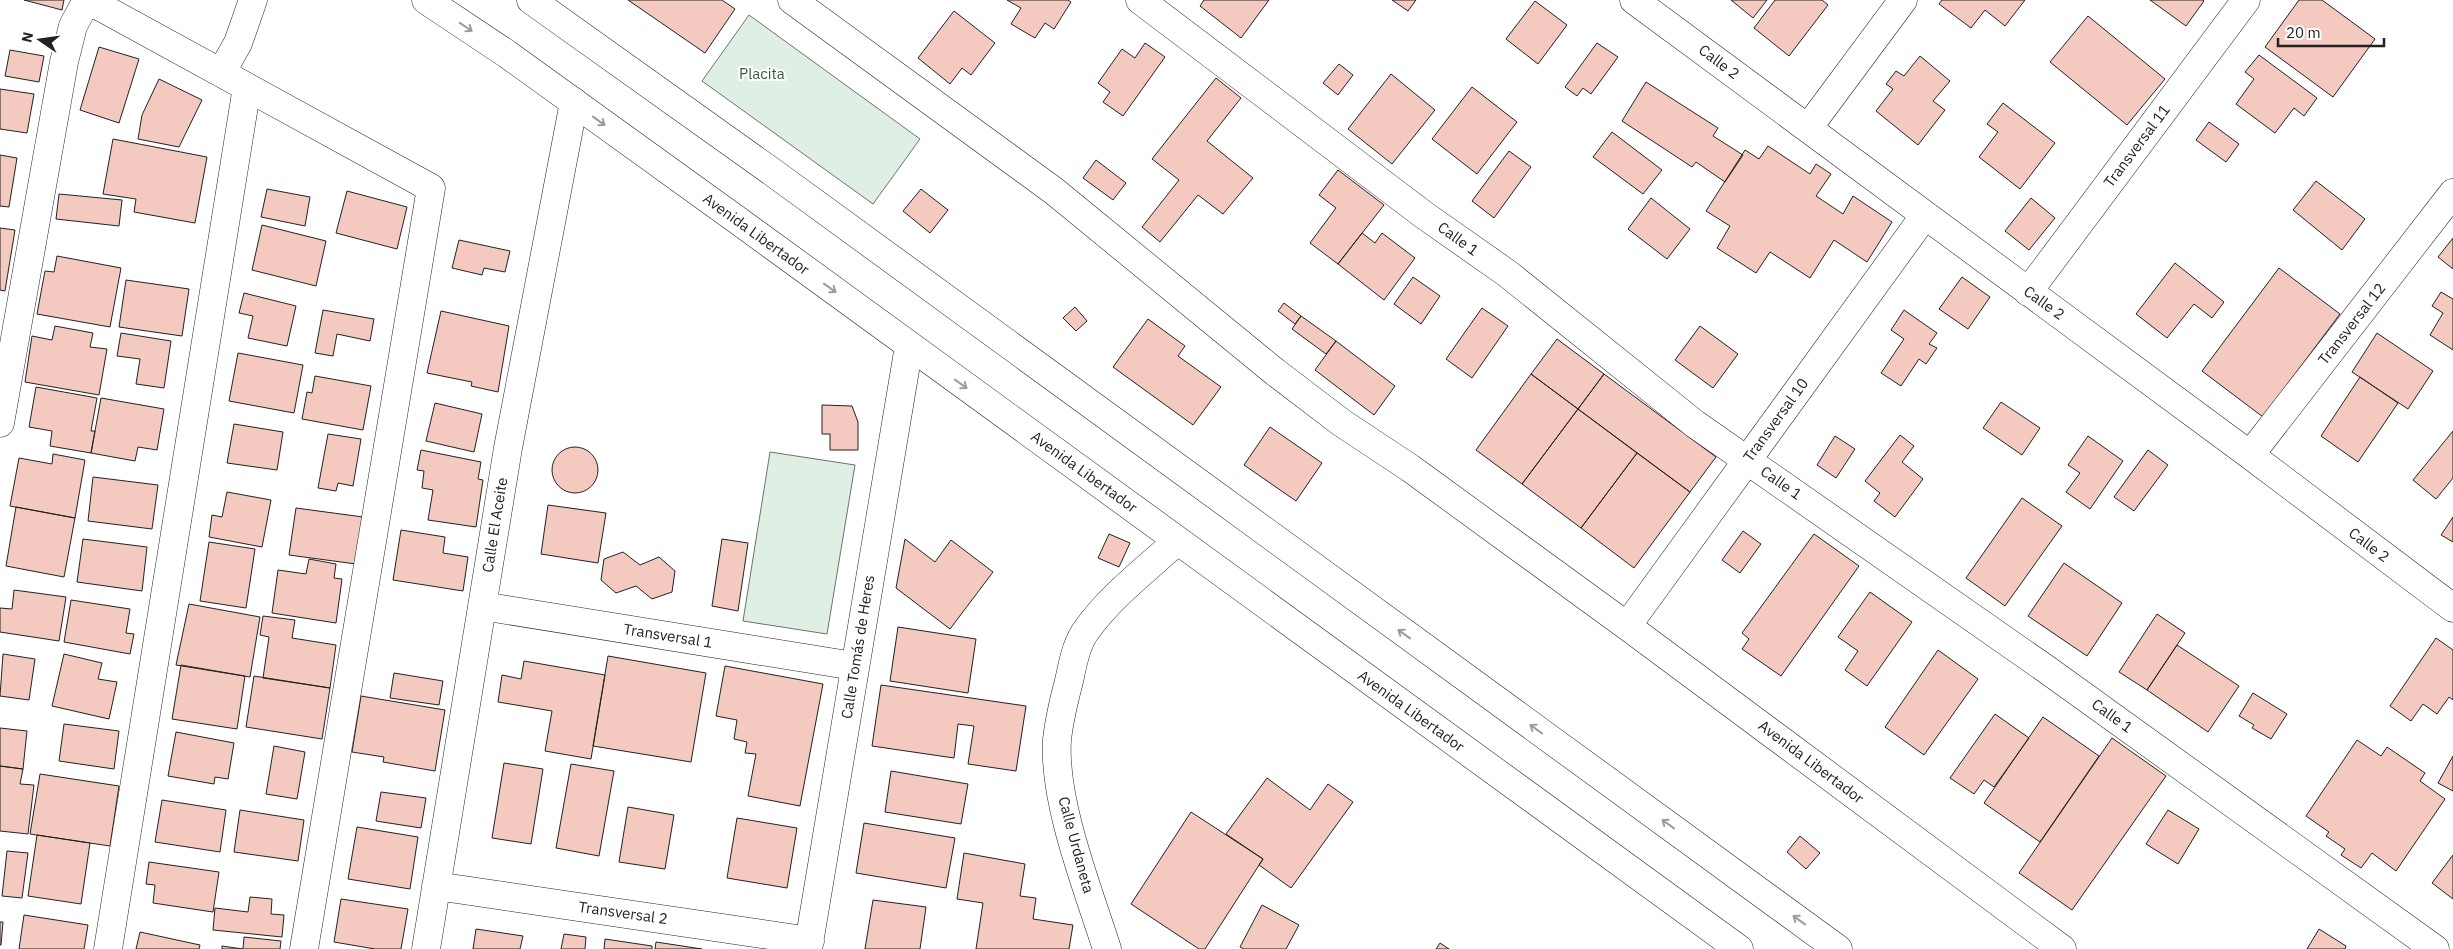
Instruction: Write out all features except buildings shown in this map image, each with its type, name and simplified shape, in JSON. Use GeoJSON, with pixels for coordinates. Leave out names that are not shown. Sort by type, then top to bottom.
{"type":"FeatureCollection","features":[{"type":"Feature","properties":{"kind":"street"},"geometry":{"type":"LineString","coordinates":[[0,423],[64,62],[73,26],[87,0],[431,188],[304,949]]}},
{"type":"Feature","properties":{"kind":"street"},"geometry":{"type":"LineString","coordinates":[[221,73],[238,43],[253,0]]}},
{"type":"Feature","properties":{"kind":"street","name":"Avenida Libertador"},"geometry":{"type":"LineString","coordinates":[[426,0],[574,102],[1739,949]]}},
{"type":"Feature","properties":{"kind":"street"},"geometry":{"type":"LineString","coordinates":[[531,0],[775,174],[1838,949]]}},
{"type":"Feature","properties":{"kind":"street","name":"Avenida Libertador"},"geometry":{"type":"LineString","coordinates":[[792,0],[1054,191],[1275,372],[1342,423],[1410,468],[1627,626],[2062,949]]}},
{"type":"Feature","properties":{"kind":"street","name":"Calle 1"},"geometry":{"type":"LineString","coordinates":[[1140,0],[1416,209],[1508,274],[1695,424],[2046,669],[2435,949]]}},
{"type":"Feature","properties":{"kind":"street","name":"Calle 2"},"geometry":{"type":"LineString","coordinates":[[1634,0],[2250,455],[2453,608]]}},
{"type":"Feature","properties":{"kind":"street"},"geometry":{"type":"LineString","coordinates":[[1808,128],[1903,0]]}},
{"type":"Feature","properties":{"kind":"street","name":"Transversal 11"},"geometry":{"type":"LineString","coordinates":[[2028,292],[2246,0]]}},
{"type":"Feature","properties":{"kind":"street"},"geometry":{"type":"LineString","coordinates":[[108,949],[246,87]]}},
{"type":"Feature","properties":{"kind":"street","name":"Calle El Aceite"},"geometry":{"type":"LineString","coordinates":[[426,949],[508,448],[574,102]]}},
{"type":"Feature","properties":{"kind":"street","name":"Transversal 12"},"geometry":{"type":"LineString","coordinates":[[2250,455],[2453,193]]}},
{"type":"Feature","properties":{"kind":"street","name":"Transversal 10"},"geometry":{"type":"LineString","coordinates":[[1627,626],[1925,215]]}},
{"type":"Feature","properties":{"kind":"street","name":"Calle Tomás de Heres"},"geometry":{"type":"LineString","coordinates":[[809,945],[908,346]]}},
{"type":"Feature","properties":{"kind":"street","name":"Calle Urdaneta"},"geometry":{"type":"LineString","coordinates":[[1107,949],[1065,811],[1058,770],[1057,741],[1062,711],[1077,647],[1087,628],[1177,541]]}},
{"type":"Feature","properties":{"kind":"street","name":"Transversal 1"},"geometry":{"type":"LineString","coordinates":[[482,606],[854,666]]}},
{"type":"Feature","properties":{"kind":"street","name":"Transversal 2"},"geometry":{"type":"LineString","coordinates":[[436,886],[809,945]]}},
{"type":"Feature","properties":{"kind":"green space","name":"Placita"},"geometry":{"type":"Polygon","coordinates":[[[749,15],[920,139],[873,204],[702,81],[749,15]]]}},
{"type":"Feature","properties":{"kind":"green space"},"geometry":{"type":"Polygon","coordinates":[[[770,452],[855,465],[827,634],[743,621],[770,452]]]}}]}
